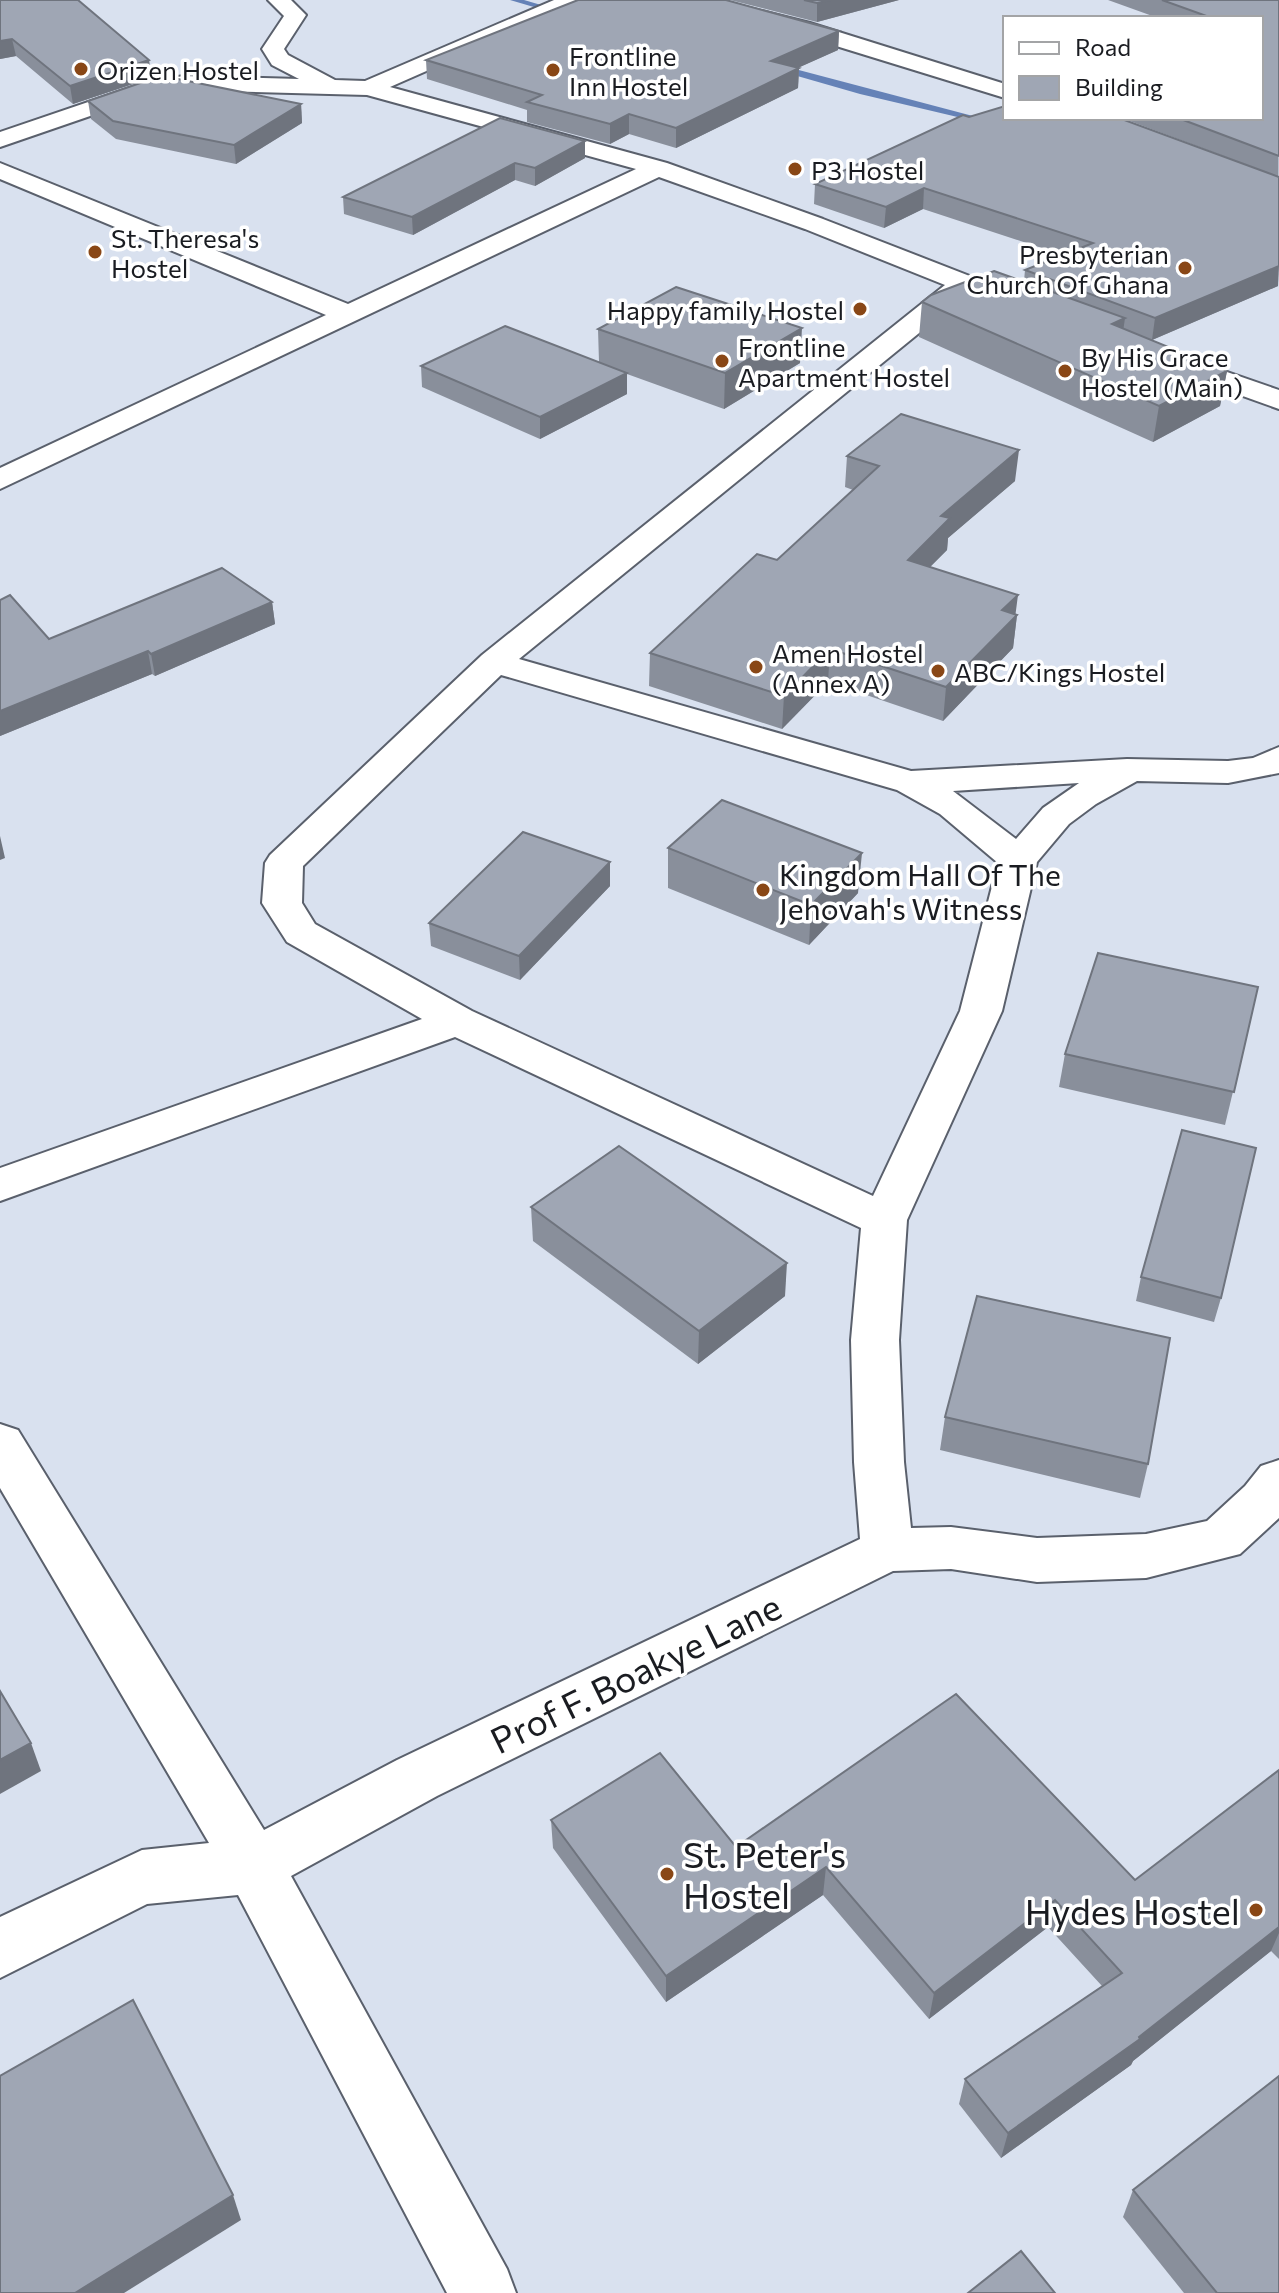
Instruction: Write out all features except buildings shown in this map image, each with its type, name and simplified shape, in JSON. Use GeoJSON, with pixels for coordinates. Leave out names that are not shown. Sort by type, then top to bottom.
{"type":"FeatureCollection","features":[{"type":"Feature","properties":{"kind":"street"},"geometry":{"type":"LineString","coordinates":[[279,0],[295,15],[273,49],[280,60],[331,87]]}},
{"type":"Feature","properties":{"kind":"street"},"geometry":{"type":"LineString","coordinates":[[693,0],[802,28],[1003,90]]}},
{"type":"Feature","properties":{"kind":"street"},"geometry":{"type":"LineString","coordinates":[[368,88],[566,2]]}},
{"type":"Feature","properties":{"kind":"street"},"geometry":{"type":"LineString","coordinates":[[0,140],[150,88],[213,83],[368,88],[658,168],[814,224],[1006,300]]}},
{"type":"Feature","properties":{"kind":"street"},"geometry":{"type":"LineString","coordinates":[[0,480],[658,168]]}},
{"type":"Feature","properties":{"kind":"street"},"geometry":{"type":"LineString","coordinates":[[0,170],[348,314]]}},
{"type":"Feature","properties":{"kind":"street"},"geometry":{"type":"LineString","coordinates":[[884,1220],[457,1021],[301,933],[282,903],[284,863],[494,662],[963,284]]}},
{"type":"Feature","properties":{"kind":"street"},"geometry":{"type":"LineString","coordinates":[[1149,352],[1279,400]]}},
{"type":"Feature","properties":{"kind":"street"},"geometry":{"type":"LineString","coordinates":[[494,662],[910,782],[953,806],[1018,860]]}},
{"type":"Feature","properties":{"kind":"street"},"geometry":{"type":"LineString","coordinates":[[910,782],[1130,770],[1238,770],[1258,768],[1279,758]]}},
{"type":"Feature","properties":{"kind":"street"},"geometry":{"type":"LineString","coordinates":[[887,1550],[879,1462],[875,1340],[884,1220],[981,1011],[1018,860],[1056,816],[1083,796],[1130,770]]}},
{"type":"Feature","properties":{"kind":"street"},"geometry":{"type":"LineString","coordinates":[[0,1185],[457,1021]]}},
{"type":"Feature","properties":{"kind":"street"},"geometry":{"type":"LineString","coordinates":[[0,1444],[254,1866],[483,2293]]}},
{"type":"Feature","properties":{"kind":"street","name":"Prof F. Boakye Lane"},"geometry":{"type":"LineString","coordinates":[[0,1949],[47,1922],[142,1877],[254,1866],[417,1778],[887,1550],[951,1548],[1037,1560],[1146,1556],[1222,1539],[1263,1501],[1279,1480]]}},
{"type":"Feature","properties":{"kind":"waterway"},"geometry":{"type":"LineString","coordinates":[[514,0],[561,12]]}},
{"type":"Feature","properties":{"kind":"waterway"},"geometry":{"type":"LineString","coordinates":[[776,67],[863,92],[983,120]]}},
{"type":"Feature","properties":{"kind":"place","name":"Orizen Hostel"},"geometry":{"type":"Point","coordinates":[81,69]}},
{"type":"Feature","properties":{"kind":"place","name":"Frontline Inn Hostel"},"geometry":{"type":"Point","coordinates":[553,70]}},
{"type":"Feature","properties":{"kind":"place","name":"P3 Hostel"},"geometry":{"type":"Point","coordinates":[795,169]}},
{"type":"Feature","properties":{"kind":"place","name":"St. Theresa's Hostel"},"geometry":{"type":"Point","coordinates":[95,252]}},
{"type":"Feature","properties":{"kind":"place","name":"Presbyterian Church Of Ghana"},"geometry":{"type":"Point","coordinates":[1185,268]}},
{"type":"Feature","properties":{"kind":"place","name":"Happy family Hostel"},"geometry":{"type":"Point","coordinates":[860,309]}},
{"type":"Feature","properties":{"kind":"place","name":"Frontline Apartment Hostel"},"geometry":{"type":"Point","coordinates":[722,361]}},
{"type":"Feature","properties":{"kind":"place","name":"By His Grace Hostel (Main)"},"geometry":{"type":"Point","coordinates":[1065,371]}},
{"type":"Feature","properties":{"kind":"place","name":"Amen Hostel (Annex A)"},"geometry":{"type":"Point","coordinates":[756,667]}},
{"type":"Feature","properties":{"kind":"place","name":"ABC/Kings Hostel"},"geometry":{"type":"Point","coordinates":[938,671]}},
{"type":"Feature","properties":{"kind":"place","name":"Kingdom Hall Of The Jehovah's Witness"},"geometry":{"type":"Point","coordinates":[763,890]}},
{"type":"Feature","properties":{"kind":"place","name":"St. Peter's Hostel"},"geometry":{"type":"Point","coordinates":[667,1874]}},
{"type":"Feature","properties":{"kind":"place","name":"Hydes Hostel"},"geometry":{"type":"Point","coordinates":[1256,1910]}}]}
